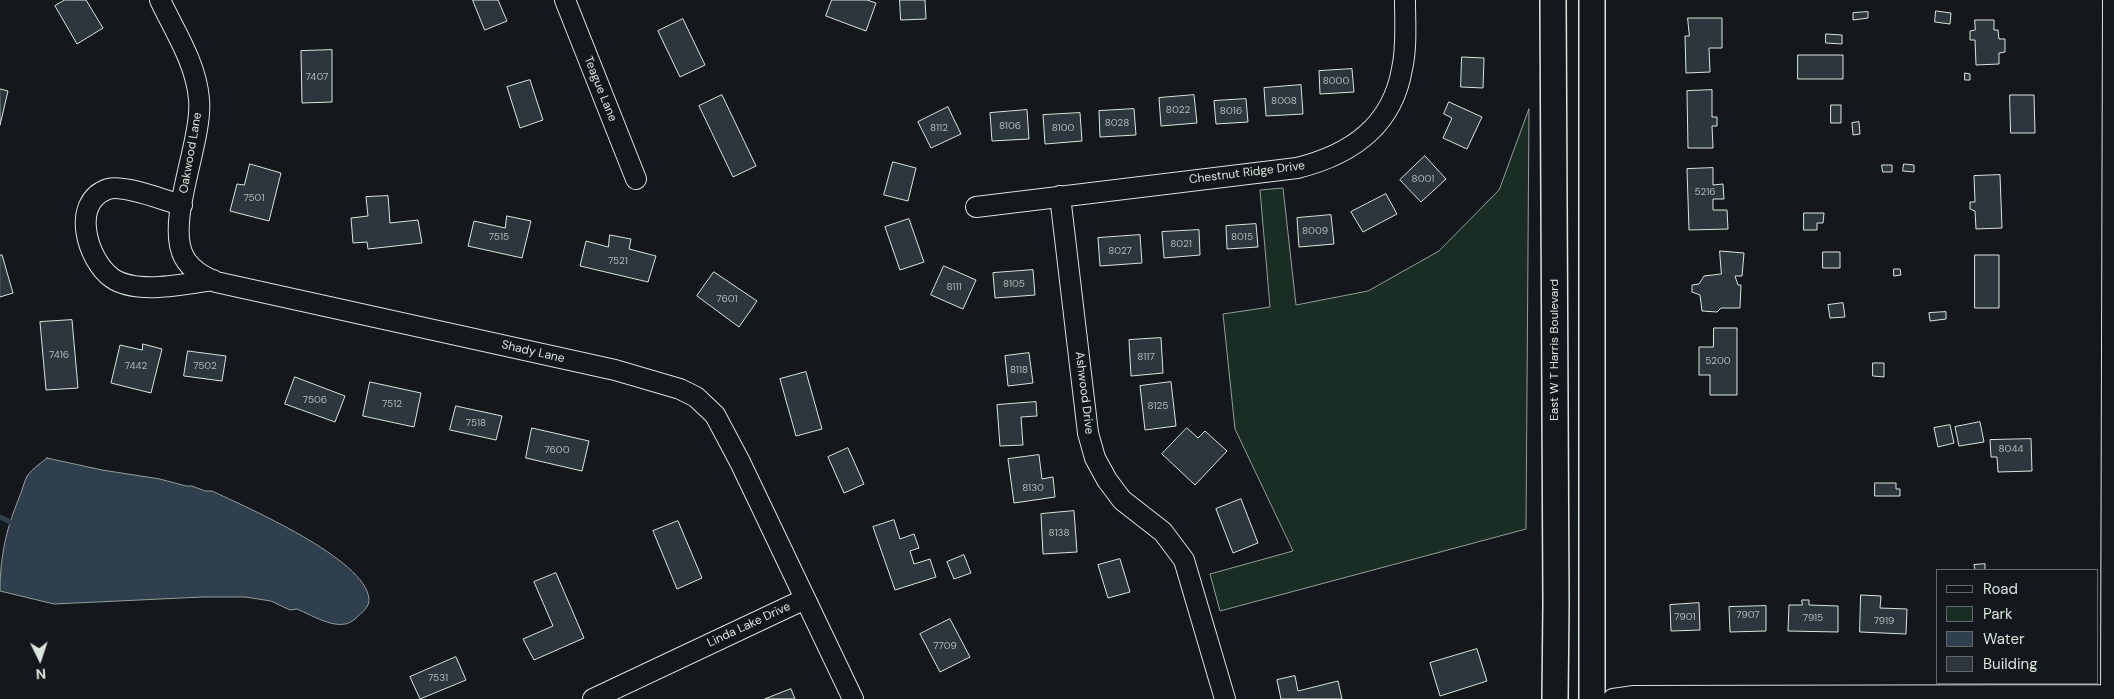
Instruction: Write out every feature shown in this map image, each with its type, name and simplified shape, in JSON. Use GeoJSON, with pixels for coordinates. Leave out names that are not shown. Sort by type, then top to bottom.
{"type":"FeatureCollection","features":[{"type":"Feature","properties":{"kind":"main road","name":"East W T Harris Boulevard"},"geometry":{"type":"LineString","coordinates":[[1554,0],[1556,604],[1554,699]]}},
{"type":"Feature","properties":{"kind":"main road"},"geometry":{"type":"LineString","coordinates":[[1592,0],[1592,699]]}},
{"type":"Feature","properties":{"kind":"street","name":"Oakwood Lane"},"geometry":{"type":"LineString","coordinates":[[160,0],[193,67],[200,101],[198,123],[180,215]]}},
{"type":"Feature","properties":{"kind":"street","name":"Teague Lane"},"geometry":{"type":"LineString","coordinates":[[565,0],[636,178]]}},
{"type":"Feature","properties":{"kind":"street","name":"Chestnut Ridge Drive"},"geometry":{"type":"LineString","coordinates":[[976,207],[1297,168],[1334,157],[1356,144],[1375,128],[1395,94],[1403,62],[1404,0]]}},
{"type":"Feature","properties":{"kind":"street"},"geometry":{"type":"LineString","coordinates":[[1613,699],[1634,696],[2112,695],[2113,0]]}},
{"type":"Feature","properties":{"kind":"street"},"geometry":{"type":"LineString","coordinates":[[180,215],[126,189],[109,189],[95,197],[87,212],[85,228],[90,246],[99,263],[112,278],[130,285],[158,287],[213,280]]}},
{"type":"Feature","properties":{"kind":"street","name":"Ashwood Drive"},"geometry":{"type":"LineString","coordinates":[[1060,196],[1088,433],[1095,458],[1106,480],[1122,500],[1163,532],[1184,560],[1225,699]]}},
{"type":"Feature","properties":{"kind":"street","name":"Shady Lane"},"geometry":{"type":"LineString","coordinates":[[180,215],[179,241],[184,258],[200,275],[213,280],[615,370],[680,389],[696,397],[715,415],[740,462],[804,599]]}},
{"type":"Feature","properties":{"kind":"street","name":"Linda Lake Drive"},"geometry":{"type":"LineString","coordinates":[[593,699],[804,599],[853,699]]}},
{"type":"Feature","properties":{"kind":"green space"},"geometry":{"type":"Polygon","coordinates":[[[1529,109],[1526,529],[1220,611],[1210,574],[1293,551],[1235,429],[1223,314],[1270,307],[1260,190],[1283,188],[1296,305],[1368,291],[1439,251],[1499,190],[1529,109]]]}},
{"type":"Feature","properties":{"kind":"water"},"geometry":{"type":"Polygon","coordinates":[[[47,458],[102,470],[160,479],[205,491],[212,491],[276,522],[327,551],[348,568],[363,584],[369,599],[368,605],[365,610],[350,622],[335,624],[297,609],[290,610],[271,601],[245,597],[203,597],[54,604],[0,591],[1,566],[7,532],[14,510],[27,476],[47,458]]]}},
{"type":"Feature","properties":{"kind":"building"},"geometry":{"type":"Polygon","coordinates":[[[65,0],[86,0],[103,28],[77,44],[55,6],[65,0]]]}},
{"type":"Feature","properties":{"kind":"building"},"geometry":{"type":"Polygon","coordinates":[[[473,0],[498,0],[507,21],[485,30],[473,0]]]}},
{"type":"Feature","properties":{"kind":"building"},"geometry":{"type":"Polygon","coordinates":[[[832,0],[867,0],[876,3],[866,31],[826,16],[832,0]]]}},
{"type":"Feature","properties":{"kind":"building"},"geometry":{"type":"Polygon","coordinates":[[[900,0],[925,0],[926,19],[901,20],[900,0]]]}},
{"type":"Feature","properties":{"kind":"building"},"geometry":{"type":"Polygon","coordinates":[[[1936,11],[1951,13],[1950,24],[1935,22],[1936,11]]]}},
{"type":"Feature","properties":{"kind":"building"},"geometry":{"type":"Polygon","coordinates":[[[1868,12],[1868,18],[1853,20],[1853,13],[1868,12]]]}},
{"type":"Feature","properties":{"kind":"building"},"geometry":{"type":"Polygon","coordinates":[[[1688,18],[1722,18],[1722,48],[1709,48],[1710,72],[1686,73],[1685,36],[1689,36],[1688,18]]]}},
{"type":"Feature","properties":{"kind":"building"},"geometry":{"type":"Polygon","coordinates":[[[683,19],[705,65],[680,77],[658,31],[683,19]]]}},
{"type":"Feature","properties":{"kind":"building"},"geometry":{"type":"Polygon","coordinates":[[[1975,20],[1994,20],[1994,30],[1998,30],[1999,39],[2005,39],[2005,52],[1999,53],[1999,64],[1976,65],[1975,40],[1970,40],[1970,31],[1975,30],[1975,20]]]}},
{"type":"Feature","properties":{"kind":"building"},"geometry":{"type":"Polygon","coordinates":[[[1826,34],[1842,35],[1842,44],[1826,43],[1826,34]]]}},
{"type":"Feature","properties":{"kind":"building"},"geometry":{"type":"Polygon","coordinates":[[[332,50],[332,102],[302,103],[301,51],[332,50]]]}},
{"type":"Feature","properties":{"kind":"building"},"geometry":{"type":"Polygon","coordinates":[[[1798,55],[1843,55],[1843,79],[1798,79],[1798,55]]]}},
{"type":"Feature","properties":{"kind":"building"},"geometry":{"type":"Polygon","coordinates":[[[1462,57],[1484,58],[1483,88],[1461,87],[1462,57]]]}},
{"type":"Feature","properties":{"kind":"building"},"geometry":{"type":"Polygon","coordinates":[[[1352,69],[1354,92],[1320,94],[1319,71],[1352,69]]]}},
{"type":"Feature","properties":{"kind":"building"},"geometry":{"type":"Polygon","coordinates":[[[1965,73],[1970,74],[1970,80],[1965,80],[1965,73]]]}},
{"type":"Feature","properties":{"kind":"building"},"geometry":{"type":"Polygon","coordinates":[[[530,80],[543,120],[520,128],[507,87],[530,80]]]}},
{"type":"Feature","properties":{"kind":"building"},"geometry":{"type":"Polygon","coordinates":[[[1301,85],[1303,114],[1266,116],[1264,88],[1301,85]]]}},
{"type":"Feature","properties":{"kind":"building"},"geometry":{"type":"Polygon","coordinates":[[[0,89],[8,91],[0,125],[0,89]]]}},
{"type":"Feature","properties":{"kind":"building"},"geometry":{"type":"Polygon","coordinates":[[[1712,90],[1712,117],[1717,117],[1717,126],[1712,126],[1713,148],[1688,148],[1687,91],[1712,90]]]}},
{"type":"Feature","properties":{"kind":"building"},"geometry":{"type":"Polygon","coordinates":[[[722,95],[756,166],[733,177],[699,106],[722,95]]]}},
{"type":"Feature","properties":{"kind":"building"},"geometry":{"type":"Polygon","coordinates":[[[1194,95],[1197,123],[1161,126],[1159,98],[1194,95]]]}},
{"type":"Feature","properties":{"kind":"building"},"geometry":{"type":"Polygon","coordinates":[[[2010,95],[2034,95],[2035,133],[2011,133],[2010,95]]]}},
{"type":"Feature","properties":{"kind":"building"},"geometry":{"type":"Polygon","coordinates":[[[1246,99],[1248,122],[1216,124],[1214,101],[1246,99]]]}},
{"type":"Feature","properties":{"kind":"building"},"geometry":{"type":"Polygon","coordinates":[[[1449,102],[1482,117],[1467,149],[1443,138],[1452,118],[1444,114],[1449,102]]]}},
{"type":"Feature","properties":{"kind":"building"},"geometry":{"type":"Polygon","coordinates":[[[1831,105],[1841,105],[1841,123],[1831,123],[1831,105]]]}},
{"type":"Feature","properties":{"kind":"building"},"geometry":{"type":"Polygon","coordinates":[[[948,107],[961,134],[931,148],[918,122],[948,107]]]}},
{"type":"Feature","properties":{"kind":"building"},"geometry":{"type":"Polygon","coordinates":[[[1134,109],[1136,135],[1100,137],[1099,111],[1134,109]]]}},
{"type":"Feature","properties":{"kind":"building"},"geometry":{"type":"Polygon","coordinates":[[[1027,110],[1029,139],[992,141],[990,113],[1027,110]]]}},
{"type":"Feature","properties":{"kind":"building"},"geometry":{"type":"Polygon","coordinates":[[[1080,113],[1082,141],[1045,144],[1043,115],[1080,113]]]}},
{"type":"Feature","properties":{"kind":"building"},"geometry":{"type":"Polygon","coordinates":[[[1859,122],[1860,134],[1853,135],[1852,123],[1859,122]]]}},
{"type":"Feature","properties":{"kind":"building"},"geometry":{"type":"Polygon","coordinates":[[[1425,156],[1446,179],[1421,202],[1400,180],[1425,156]]]}},
{"type":"Feature","properties":{"kind":"building"},"geometry":{"type":"Polygon","coordinates":[[[893,162],[916,168],[908,201],[884,195],[893,162]]]}},
{"type":"Feature","properties":{"kind":"building"},"geometry":{"type":"Polygon","coordinates":[[[250,164],[281,173],[269,221],[230,211],[237,184],[244,185],[250,164]]]}},
{"type":"Feature","properties":{"kind":"building"},"geometry":{"type":"Polygon","coordinates":[[[1904,164],[1914,165],[1914,172],[1903,171],[1904,164]]]}},
{"type":"Feature","properties":{"kind":"building"},"geometry":{"type":"Polygon","coordinates":[[[1882,165],[1892,165],[1892,172],[1883,172],[1882,165]]]}},
{"type":"Feature","properties":{"kind":"building"},"geometry":{"type":"Polygon","coordinates":[[[1713,168],[1713,185],[1723,184],[1724,199],[1713,199],[1713,210],[1727,210],[1728,229],[1689,230],[1687,169],[1713,168]]]}},
{"type":"Feature","properties":{"kind":"building"},"geometry":{"type":"Polygon","coordinates":[[[2000,175],[2002,228],[1976,229],[1975,211],[1970,209],[1970,202],[1975,202],[1974,176],[2000,175]]]}},
{"type":"Feature","properties":{"kind":"building"},"geometry":{"type":"Polygon","coordinates":[[[1386,194],[1397,214],[1363,232],[1351,212],[1386,194]]]}},
{"type":"Feature","properties":{"kind":"building"},"geometry":{"type":"Polygon","coordinates":[[[388,196],[390,223],[418,220],[422,243],[368,249],[367,242],[353,243],[351,218],[368,216],[366,197],[388,196]]]}},
{"type":"Feature","properties":{"kind":"building"},"geometry":{"type":"Polygon","coordinates":[[[1804,213],[1824,213],[1823,223],[1817,223],[1817,230],[1804,230],[1804,213]]]}},
{"type":"Feature","properties":{"kind":"building"},"geometry":{"type":"Polygon","coordinates":[[[1331,215],[1334,244],[1299,247],[1297,218],[1331,215]]]}},
{"type":"Feature","properties":{"kind":"building"},"geometry":{"type":"Polygon","coordinates":[[[507,216],[531,221],[522,258],[468,246],[474,221],[505,228],[507,216]]]}},
{"type":"Feature","properties":{"kind":"building"},"geometry":{"type":"Polygon","coordinates":[[[909,219],[924,262],[900,270],[885,227],[909,219]]]}},
{"type":"Feature","properties":{"kind":"building"},"geometry":{"type":"Polygon","coordinates":[[[1256,224],[1258,247],[1227,249],[1226,226],[1256,224]]]}},
{"type":"Feature","properties":{"kind":"building"},"geometry":{"type":"Polygon","coordinates":[[[1199,230],[1200,255],[1164,258],[1162,232],[1199,230]]]}},
{"type":"Feature","properties":{"kind":"building"},"geometry":{"type":"Polygon","coordinates":[[[610,235],[631,239],[629,249],[656,256],[648,282],[580,266],[586,241],[608,247],[610,235]]]}},
{"type":"Feature","properties":{"kind":"building"},"geometry":{"type":"Polygon","coordinates":[[[1140,235],[1142,263],[1100,266],[1098,238],[1140,235]]]}},
{"type":"Feature","properties":{"kind":"building"},"geometry":{"type":"Polygon","coordinates":[[[1720,251],[1744,253],[1742,276],[1735,276],[1738,285],[1741,285],[1740,308],[1721,308],[1717,312],[1702,311],[1700,295],[1692,292],[1692,285],[1699,284],[1704,276],[1721,274],[1720,251]]]}},
{"type":"Feature","properties":{"kind":"building"},"geometry":{"type":"Polygon","coordinates":[[[1823,252],[1840,252],[1840,268],[1823,268],[1823,252]]]}},
{"type":"Feature","properties":{"kind":"building"},"geometry":{"type":"Polygon","coordinates":[[[0,255],[2,255],[13,293],[0,297],[0,255]]]}},
{"type":"Feature","properties":{"kind":"building"},"geometry":{"type":"Polygon","coordinates":[[[1975,255],[1999,255],[1999,308],[1975,308],[1975,255]]]}},
{"type":"Feature","properties":{"kind":"building"},"geometry":{"type":"Polygon","coordinates":[[[944,266],[976,280],[963,309],[931,295],[944,266]]]}},
{"type":"Feature","properties":{"kind":"building"},"geometry":{"type":"Polygon","coordinates":[[[1894,269],[1900,269],[1901,275],[1894,276],[1894,269]]]}},
{"type":"Feature","properties":{"kind":"building"},"geometry":{"type":"Polygon","coordinates":[[[1033,270],[1035,295],[995,298],[993,273],[1033,270]]]}},
{"type":"Feature","properties":{"kind":"building"},"geometry":{"type":"Polygon","coordinates":[[[714,272],[757,301],[739,327],[697,296],[714,272]]]}},
{"type":"Feature","properties":{"kind":"building"},"geometry":{"type":"Polygon","coordinates":[[[1843,303],[1845,317],[1830,318],[1828,305],[1843,303]]]}},
{"type":"Feature","properties":{"kind":"building"},"geometry":{"type":"Polygon","coordinates":[[[1946,312],[1946,319],[1930,321],[1929,313],[1946,312]]]}},
{"type":"Feature","properties":{"kind":"building"},"geometry":{"type":"Polygon","coordinates":[[[72,320],[78,388],[46,390],[40,322],[72,320]]]}},
{"type":"Feature","properties":{"kind":"building"},"geometry":{"type":"Polygon","coordinates":[[[1714,328],[1737,328],[1737,395],[1710,395],[1710,375],[1699,375],[1699,347],[1713,347],[1714,328]]]}},
{"type":"Feature","properties":{"kind":"building"},"geometry":{"type":"Polygon","coordinates":[[[1161,338],[1163,373],[1131,376],[1129,340],[1161,338]]]}},
{"type":"Feature","properties":{"kind":"building"},"geometry":{"type":"Polygon","coordinates":[[[143,344],[162,349],[151,393],[111,383],[120,345],[142,350],[143,344]]]}},
{"type":"Feature","properties":{"kind":"building"},"geometry":{"type":"Polygon","coordinates":[[[188,351],[226,356],[222,381],[184,376],[188,351]]]}},
{"type":"Feature","properties":{"kind":"building"},"geometry":{"type":"Polygon","coordinates":[[[1029,353],[1033,383],[1008,386],[1005,356],[1029,353]]]}},
{"type":"Feature","properties":{"kind":"building"},"geometry":{"type":"Polygon","coordinates":[[[1873,363],[1884,363],[1884,377],[1873,376],[1873,363]]]}},
{"type":"Feature","properties":{"kind":"building"},"geometry":{"type":"Polygon","coordinates":[[[806,372],[822,429],[796,436],[780,379],[806,372]]]}},
{"type":"Feature","properties":{"kind":"building"},"geometry":{"type":"Polygon","coordinates":[[[295,377],[345,396],[335,422],[285,404],[295,377]]]}},
{"type":"Feature","properties":{"kind":"building"},"geometry":{"type":"Polygon","coordinates":[[[370,382],[421,393],[414,427],[363,416],[370,382]]]}},
{"type":"Feature","properties":{"kind":"building"},"geometry":{"type":"Polygon","coordinates":[[[1171,382],[1176,426],[1145,430],[1140,386],[1171,382]]]}},
{"type":"Feature","properties":{"kind":"building"},"geometry":{"type":"Polygon","coordinates":[[[1036,402],[1037,416],[1021,417],[1023,445],[1000,446],[997,405],[1036,402]]]}},
{"type":"Feature","properties":{"kind":"building"},"geometry":{"type":"Polygon","coordinates":[[[456,406],[502,416],[496,440],[450,430],[456,406]]]}},
{"type":"Feature","properties":{"kind":"building"},"geometry":{"type":"Polygon","coordinates":[[[1980,422],[1984,442],[1959,446],[1955,427],[1980,422]]]}},
{"type":"Feature","properties":{"kind":"building"},"geometry":{"type":"Polygon","coordinates":[[[1950,425],[1954,443],[1938,447],[1934,428],[1950,425]]]}},
{"type":"Feature","properties":{"kind":"building"},"geometry":{"type":"Polygon","coordinates":[[[532,428],[589,441],[582,471],[526,458],[532,428]]]}},
{"type":"Feature","properties":{"kind":"building"},"geometry":{"type":"Polygon","coordinates":[[[1187,428],[1198,438],[1205,431],[1227,451],[1195,485],[1162,454],[1187,428]]]}},
{"type":"Feature","properties":{"kind":"building"},"geometry":{"type":"Polygon","coordinates":[[[2031,439],[2032,471],[1998,472],[1997,457],[1991,457],[1990,440],[2031,439]]]}},
{"type":"Feature","properties":{"kind":"building"},"geometry":{"type":"Polygon","coordinates":[[[848,448],[864,484],[844,493],[828,457],[848,448]]]}},
{"type":"Feature","properties":{"kind":"building"},"geometry":{"type":"Polygon","coordinates":[[[1039,455],[1042,479],[1053,477],[1055,497],[1014,503],[1008,459],[1039,455]]]}},
{"type":"Feature","properties":{"kind":"building"},"geometry":{"type":"Polygon","coordinates":[[[1875,483],[1896,483],[1896,489],[1900,489],[1900,496],[1875,496],[1875,483]]]}},
{"type":"Feature","properties":{"kind":"building"},"geometry":{"type":"Polygon","coordinates":[[[1241,499],[1258,543],[1233,553],[1216,509],[1241,499]]]}},
{"type":"Feature","properties":{"kind":"building"},"geometry":{"type":"Polygon","coordinates":[[[1074,511],[1077,552],[1043,554],[1041,514],[1074,511]]]}},
{"type":"Feature","properties":{"kind":"building"},"geometry":{"type":"Polygon","coordinates":[[[894,520],[900,539],[914,534],[919,548],[910,551],[914,564],[930,559],[936,577],[895,590],[873,527],[894,520]]]}},
{"type":"Feature","properties":{"kind":"building"},"geometry":{"type":"Polygon","coordinates":[[[678,521],[702,578],[677,589],[653,531],[678,521]]]}},
{"type":"Feature","properties":{"kind":"building"},"geometry":{"type":"Polygon","coordinates":[[[964,555],[971,573],[954,579],[947,562],[964,555]]]}},
{"type":"Feature","properties":{"kind":"building"},"geometry":{"type":"Polygon","coordinates":[[[1120,559],[1130,592],[1108,598],[1098,565],[1120,559]]]}},
{"type":"Feature","properties":{"kind":"building"},"geometry":{"type":"Polygon","coordinates":[[[1985,564],[1985,569],[1975,569],[1974,565],[1985,564]]]}},
{"type":"Feature","properties":{"kind":"building"},"geometry":{"type":"Polygon","coordinates":[[[556,573],[584,638],[534,660],[523,639],[553,626],[534,582],[556,573]]]}},
{"type":"Feature","properties":{"kind":"building"},"geometry":{"type":"Polygon","coordinates":[[[1861,595],[1881,596],[1880,608],[1907,609],[1906,634],[1860,632],[1861,595]]]}},
{"type":"Feature","properties":{"kind":"building"},"geometry":{"type":"Polygon","coordinates":[[[1802,600],[1809,600],[1809,605],[1838,606],[1838,632],[1788,631],[1789,605],[1802,605],[1802,600]]]}},
{"type":"Feature","properties":{"kind":"building"},"geometry":{"type":"Polygon","coordinates":[[[1699,603],[1700,630],[1671,631],[1670,605],[1699,603]]]}},
{"type":"Feature","properties":{"kind":"building"},"geometry":{"type":"Polygon","coordinates":[[[1766,606],[1766,631],[1730,632],[1729,607],[1766,606]]]}},
{"type":"Feature","properties":{"kind":"building"},"geometry":{"type":"Polygon","coordinates":[[[950,619],[970,657],[940,672],[920,634],[950,619]]]}},
{"type":"Feature","properties":{"kind":"building"},"geometry":{"type":"Polygon","coordinates":[[[1477,649],[1487,681],[1440,696],[1430,663],[1477,649]]]}},
{"type":"Feature","properties":{"kind":"building"},"geometry":{"type":"Polygon","coordinates":[[[456,657],[466,680],[420,699],[410,677],[456,657]]]}},
{"type":"Feature","properties":{"kind":"building"},"geometry":{"type":"Polygon","coordinates":[[[1295,676],[1298,691],[1338,681],[1342,699],[1281,699],[1277,680],[1295,676]]]}},
{"type":"Feature","properties":{"kind":"building"},"geometry":{"type":"Polygon","coordinates":[[[791,689],[795,699],[765,699],[791,689]]]}},
{"type":"Feature","properties":{"kind":"waterway"},"geometry":{"type":"LineString","coordinates":[[0,517],[14,524]]}}]}
